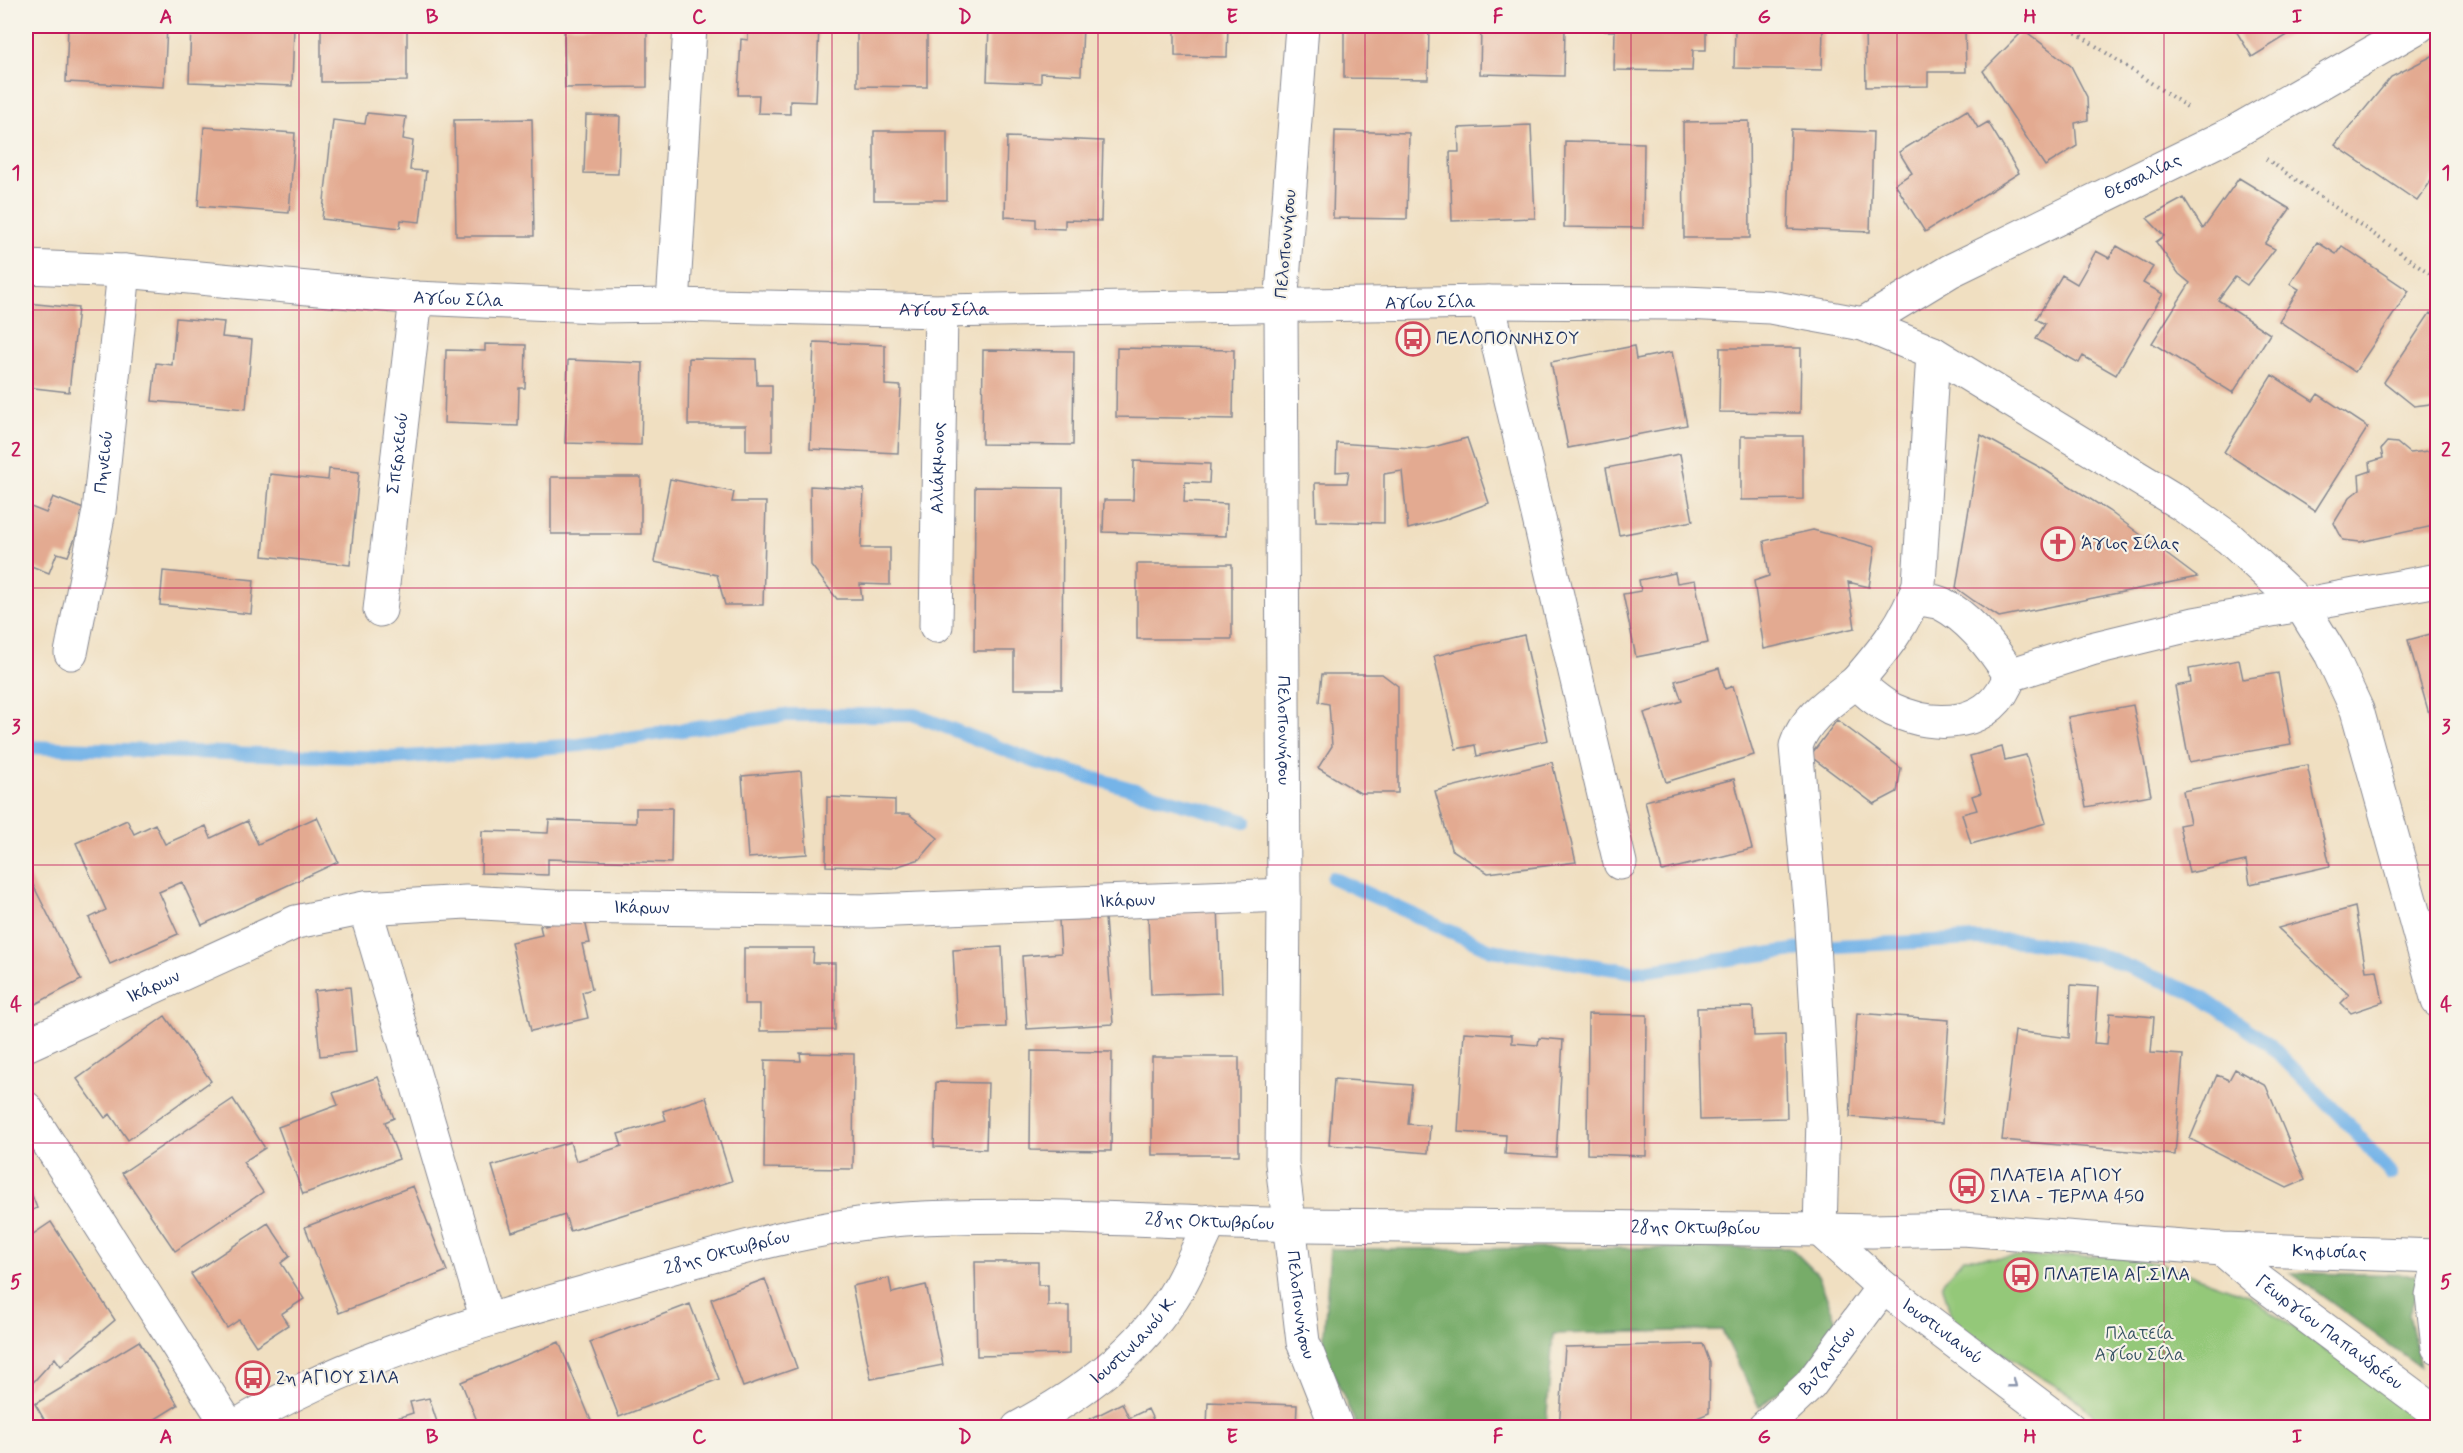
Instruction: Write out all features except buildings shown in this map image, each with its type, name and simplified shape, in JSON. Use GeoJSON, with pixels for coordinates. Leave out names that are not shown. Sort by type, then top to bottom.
{"type":"FeatureCollection","features":[{"type":"Feature","properties":{"kind":"street"},"geometry":{"type":"LineString","coordinates":[[673,305],[690,26]]}},
{"type":"Feature","properties":{"kind":"street","name":"Πελοποννήσου"},"geometry":{"type":"LineString","coordinates":[[1302,26],[1281,307],[1284,895],[1282,1163],[1304,1342],[1338,1428]]}},
{"type":"Feature","properties":{"kind":"street","name":"Θεσσαλίας"},"geometry":{"type":"LineString","coordinates":[[1863,324],[1950,271],[2233,133],[2419,26]]}},
{"type":"Feature","properties":{"kind":"street","name":"Αγίου Σίλα"},"geometry":{"type":"LineString","coordinates":[[26,267],[124,271],[416,298],[597,306],[673,305],[941,311],[1488,302],[1685,303],[1770,308],[1863,324],[1933,353],[2181,504],[2229,538],[2301,605],[2331,654],[2357,710],[2438,1001]]}},
{"type":"Feature","properties":{"kind":"street","name":"Πηνειού"},"geometry":{"type":"LineString","coordinates":[[71,653],[99,511],[124,271]]}},
{"type":"Feature","properties":{"kind":"street","name":"Σπερχειού"},"geometry":{"type":"LineString","coordinates":[[380,610],[416,298]]}},
{"type":"Feature","properties":{"kind":"street"},"geometry":{"type":"LineString","coordinates":[[1488,302],[1620,863]]}},
{"type":"Feature","properties":{"kind":"street","name":"Αλιάκμονος"},"geometry":{"type":"LineString","coordinates":[[936,626],[941,311]]}},
{"type":"Feature","properties":{"kind":"street"},"geometry":{"type":"LineString","coordinates":[[1820,1230],[1823,1117],[1811,910],[1796,746],[1800,733],[1813,717],[1856,682],[1888,645],[1914,598],[1919,584],[1933,353]]}},
{"type":"Feature","properties":{"kind":"street"},"geometry":{"type":"LineString","coordinates":[[2010,675],[2091,650],[2194,624],[2438,580]]}},
{"type":"Feature","properties":{"kind":"street"},"geometry":{"type":"LineString","coordinates":[[1856,682],[1878,702],[1894,710],[1932,721],[1949,723],[1978,714],[1994,703],[2005,691],[2010,675],[1995,651],[1940,603],[1914,598]]}},
{"type":"Feature","properties":{"kind":"street","name":"Ικάρων"},"geometry":{"type":"LineString","coordinates":[[26,1045],[296,922],[365,908],[466,902],[555,907],[870,911],[1284,895]]}},
{"type":"Feature","properties":{"kind":"street"},"geometry":{"type":"LineString","coordinates":[[365,908],[487,1320]]}},
{"type":"Feature","properties":{"kind":"street"},"geometry":{"type":"LineString","coordinates":[[26,1108],[232,1428]]}},
{"type":"Feature","properties":{"kind":"street","name":"28ης Οκτωβρίου"},"geometry":{"type":"LineString","coordinates":[[232,1428],[276,1401],[316,1382],[487,1320],[779,1237],[860,1223],[1019,1215],[1290,1225],[1820,1230],[1963,1229],[2222,1250]]}},
{"type":"Feature","properties":{"kind":"street","name":"Ιουστινιανού Κ."},"geometry":{"type":"LineString","coordinates":[[1018,1428],[1086,1387],[1132,1347],[1154,1323],[1179,1287],[1211,1221]]}},
{"type":"Feature","properties":{"kind":"street","name":"Ιουστινιανού"},"geometry":{"type":"LineString","coordinates":[[1820,1230],[1883,1287],[2069,1428]]}},
{"type":"Feature","properties":{"kind":"street","name":"Κηφισίας"},"geometry":{"type":"LineString","coordinates":[[2222,1250],[2438,1256]]}},
{"type":"Feature","properties":{"kind":"street","name":"Γεωργίου Παπανδρέου"},"geometry":{"type":"LineString","coordinates":[[2222,1250],[2262,1283],[2438,1414]]}},
{"type":"Feature","properties":{"kind":"street"},"geometry":{"type":"LineString","coordinates":[[2438,1266],[2432,1295],[2438,1347]]}},
{"type":"Feature","properties":{"kind":"street","name":"Βυζαντίου"},"geometry":{"type":"LineString","coordinates":[[1764,1428],[1810,1385],[1883,1287]]}},
{"type":"Feature","properties":{"kind":"green space"},"geometry":{"type":"Polygon","coordinates":[[[1791,1248],[1818,1275],[1837,1324],[1812,1366],[1759,1407],[1722,1330],[1553,1334],[1546,1428],[1357,1427],[1323,1349],[1330,1249],[1791,1248]]]}},
{"type":"Feature","properties":{"kind":"green space","name":"Πλατεία Αγίου Σίλα"},"geometry":{"type":"Polygon","coordinates":[[[2107,1256],[2161,1264],[2247,1295],[2407,1406],[2430,1427],[2107,1427],[2071,1395],[1953,1324],[1942,1283],[1964,1258],[2107,1256]]]}},
{"type":"Feature","properties":{"kind":"green space"},"geometry":{"type":"Polygon","coordinates":[[[2291,1273],[2423,1275],[2409,1314],[2420,1367],[2291,1273]]]}},
{"type":"Feature","properties":{"kind":"waterway"},"geometry":{"type":"LineString","coordinates":[[26,747],[391,758],[580,745],[785,715],[915,715],[1036,762],[1245,821]]}},
{"type":"Feature","properties":{"kind":"waterway"},"geometry":{"type":"LineString","coordinates":[[1333,878],[1491,950],[1635,972],[1816,947],[1975,939],[2025,941],[2097,954],[2198,995],[2269,1044],[2351,1127],[2391,1174]]}},
{"type":"Feature","properties":{"kind":"place","name":"ΠΕΛΟΠΟΝΝΗΣΟΥ"},"geometry":{"type":"Point","coordinates":[1413,339]}},
{"type":"Feature","properties":{"kind":"place","name":"Άγιος Σίλας"},"geometry":{"type":"Point","coordinates":[2058,544]}},
{"type":"Feature","properties":{"kind":"place","name":"ΠΛΑΤΕΙΑ ΑΓΙΟΥ ΣΙΛΑ - ΤΕΡΜΑ 450"},"geometry":{"type":"Point","coordinates":[1967,1186]}},
{"type":"Feature","properties":{"kind":"place","name":"ΠΛΑΤΕΙΑ ΑΓ.ΣΙΛΑ"},"geometry":{"type":"Point","coordinates":[2021,1275]}},
{"type":"Feature","properties":{"kind":"place","name":"2η ΑΓΙΟΥ ΣΙΛΑ"},"geometry":{"type":"Point","coordinates":[253,1378]}}]}
